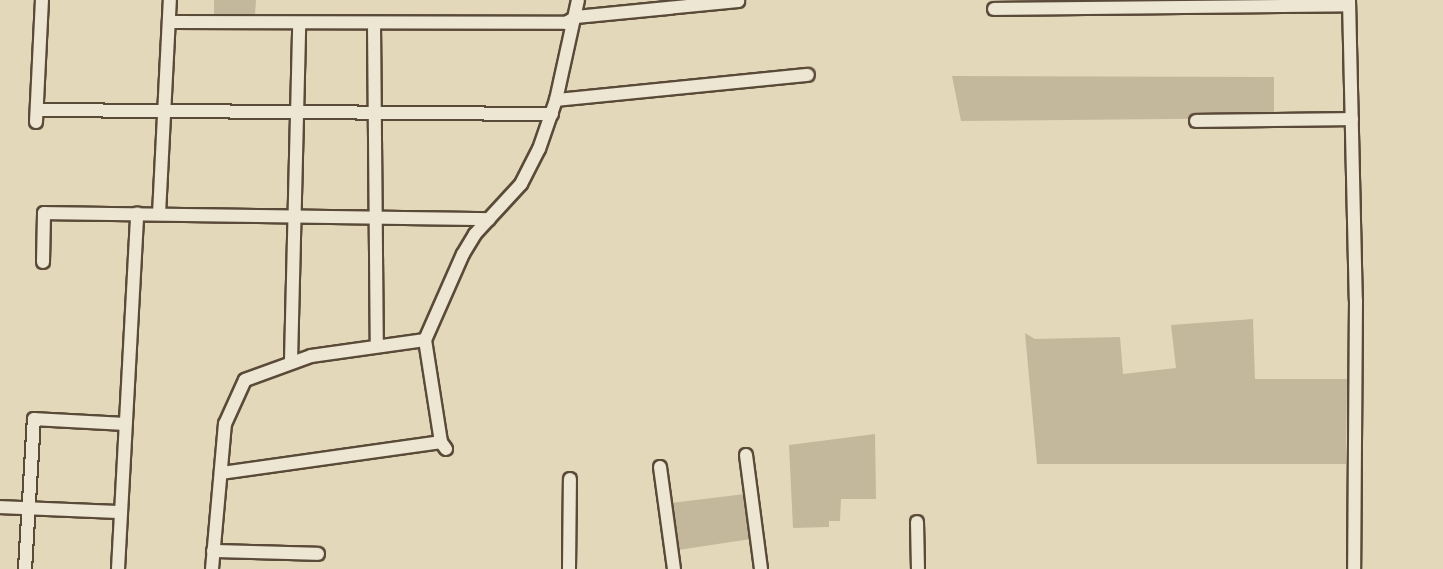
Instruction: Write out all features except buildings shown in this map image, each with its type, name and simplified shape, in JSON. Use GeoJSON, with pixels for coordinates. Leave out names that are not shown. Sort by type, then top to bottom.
{"type":"FeatureCollection","features":[{"type":"Feature","properties":{"kind":"street"},"geometry":{"type":"LineString","coordinates":[[42,0],[37,116],[164,113],[552,114]]}},
{"type":"Feature","properties":{"kind":"street"},"geometry":{"type":"LineString","coordinates":[[159,214],[170,0]]}},
{"type":"Feature","properties":{"kind":"street"},"geometry":{"type":"LineString","coordinates":[[221,473],[443,446],[425,340],[463,254],[489,219],[521,184],[552,114],[578,0]]}},
{"type":"Feature","properties":{"kind":"street"},"geometry":{"type":"LineString","coordinates":[[169,22],[566,23],[576,17],[738,1]]}},
{"type":"Feature","properties":{"kind":"street"},"geometry":{"type":"LineString","coordinates":[[994,9],[1349,3],[1354,569]]}},
{"type":"Feature","properties":{"kind":"street"},"geometry":{"type":"LineString","coordinates":[[291,360],[299,23]]}},
{"type":"Feature","properties":{"kind":"street"},"geometry":{"type":"LineString","coordinates":[[374,24],[373,218],[377,346]]}},
{"type":"Feature","properties":{"kind":"street"},"geometry":{"type":"LineString","coordinates":[[556,100],[807,75]]}},
{"type":"Feature","properties":{"kind":"street"},"geometry":{"type":"LineString","coordinates":[[1196,121],[1352,119]]}},
{"type":"Feature","properties":{"kind":"street"},"geometry":{"type":"LineString","coordinates":[[43,262],[44,213],[489,219]]}},
{"type":"Feature","properties":{"kind":"street"},"geometry":{"type":"LineString","coordinates":[[118,569],[118,512],[137,214]]}},
{"type":"Feature","properties":{"kind":"street"},"geometry":{"type":"LineString","coordinates":[[212,569],[225,424],[238,389],[253,374],[291,360],[425,340]]}},
{"type":"Feature","properties":{"kind":"street"},"geometry":{"type":"LineString","coordinates":[[25,569],[34,419],[124,424]]}},
{"type":"Feature","properties":{"kind":"street"},"geometry":{"type":"LineString","coordinates":[[746,455],[761,569]]}},
{"type":"Feature","properties":{"kind":"street"},"geometry":{"type":"LineString","coordinates":[[660,467],[674,569]]}},
{"type":"Feature","properties":{"kind":"street"},"geometry":{"type":"LineString","coordinates":[[569,569],[570,479]]}},
{"type":"Feature","properties":{"kind":"street"},"geometry":{"type":"LineString","coordinates":[[0,507],[118,512]]}},
{"type":"Feature","properties":{"kind":"street"},"geometry":{"type":"LineString","coordinates":[[917,522],[918,569]]}},
{"type":"Feature","properties":{"kind":"street"},"geometry":{"type":"LineString","coordinates":[[213,551],[318,554]]}},
{"type":"Feature","properties":{"kind":"shaded area"},"geometry":{"type":"Polygon","coordinates":[[[214,0],[256,0],[255,15],[214,16],[214,0]]]}},
{"type":"Feature","properties":{"kind":"shaded area"},"geometry":{"type":"Polygon","coordinates":[[[952,76],[1274,77],[1274,118],[961,121],[952,76]]]}},
{"type":"Feature","properties":{"kind":"shaded area"},"geometry":{"type":"Polygon","coordinates":[[[1253,319],[1255,379],[1347,379],[1346,464],[1037,464],[1025,333],[1035,339],[1120,337],[1123,374],[1176,368],[1171,325],[1253,319]]]}},
{"type":"Feature","properties":{"kind":"shaded area"},"geometry":{"type":"Polygon","coordinates":[[[875,434],[876,499],[841,499],[840,521],[829,521],[829,527],[793,528],[789,445],[875,434]]]}},
{"type":"Feature","properties":{"kind":"shaded area"},"geometry":{"type":"Polygon","coordinates":[[[745,494],[751,539],[678,550],[671,503],[745,494]]]}}]}
